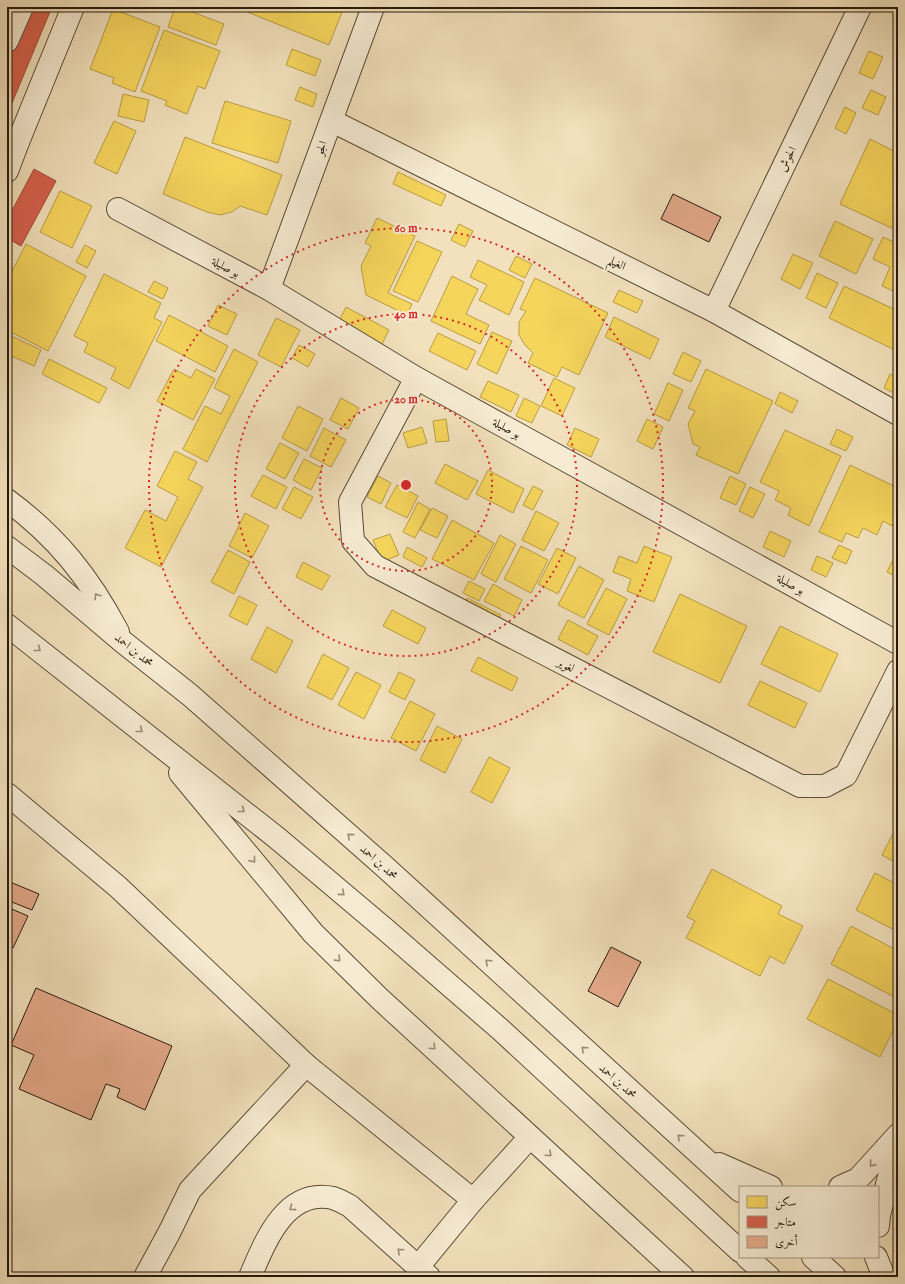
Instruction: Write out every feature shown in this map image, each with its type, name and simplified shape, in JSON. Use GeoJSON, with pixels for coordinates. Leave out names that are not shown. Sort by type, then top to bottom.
{"type":"FeatureCollection","features":[{"type":"Feature","properties":{"kind":"street"},"geometry":{"type":"LineString","coordinates":[[7,41],[22,7]]}},
{"type":"Feature","properties":{"kind":"street"},"geometry":{"type":"LineString","coordinates":[[7,170],[13,139],[72,7]]}},
{"type":"Feature","properties":{"kind":"street","name":"الجو"},"geometry":{"type":"LineString","coordinates":[[269,289],[373,7]]}},
{"type":"Feature","properties":{"kind":"street","name":"الحوش"},"geometry":{"type":"LineString","coordinates":[[714,310],[860,7]]}},
{"type":"Feature","properties":{"kind":"street","name":"الغيلم"},"geometry":{"type":"LineString","coordinates":[[332,121],[714,310],[898,414]]}},
{"type":"Feature","properties":{"kind":"street","name":"بو صليلة"},"geometry":{"type":"LineString","coordinates":[[118,209],[269,289],[416,378],[898,643]]}},
{"type":"Feature","properties":{"kind":"street","name":"لغوير"},"geometry":{"type":"LineString","coordinates":[[416,378],[350,502],[353,541],[376,566],[800,786],[825,786],[846,775],[898,671]]}},
{"type":"Feature","properties":{"kind":"street"},"geometry":{"type":"LineString","coordinates":[[7,500],[28,515],[57,543],[83,573],[105,606],[123,642]]}},
{"type":"Feature","properties":{"kind":"street","name":"محمد بن احمد"},"geometry":{"type":"LineString","coordinates":[[7,547],[44,575],[123,642],[190,695],[385,867],[739,1190]]}},
{"type":"Feature","properties":{"kind":"street"},"geometry":{"type":"LineString","coordinates":[[7,625],[277,838],[386,930],[501,1030],[739,1250]]}},
{"type":"Feature","properties":{"kind":"street"},"geometry":{"type":"LineString","coordinates":[[157,744],[328,950],[683,1277]]}},
{"type":"Feature","properties":{"kind":"street"},"geometry":{"type":"LineString","coordinates":[[7,794],[118,887],[306,1065],[473,1200]]}},
{"type":"Feature","properties":{"kind":"street"},"geometry":{"type":"LineString","coordinates":[[145,1277],[170,1234],[190,1190],[306,1065]]}},
{"type":"Feature","properties":{"kind":"street"},"geometry":{"type":"LineString","coordinates":[[842,1186],[858,1179],[898,1135]]}},
{"type":"Feature","properties":{"kind":"street"},"geometry":{"type":"LineString","coordinates":[[250,1277],[275,1224],[289,1210],[305,1200],[319,1197],[335,1198],[350,1206],[424,1272],[473,1200],[530,1137]]}},
{"type":"Feature","properties":{"kind":"street"},"geometry":{"type":"LineString","coordinates":[[879,1215],[898,1142]]}},
{"type":"Feature","properties":{"kind":"street"},"geometry":{"type":"LineString","coordinates":[[702,1156],[769,1186]]}},
{"type":"Feature","properties":{"kind":"street"},"geometry":{"type":"LineString","coordinates":[[748,1258],[769,1277]]}},
{"type":"Feature","properties":{"kind":"street"},"geometry":{"type":"LineString","coordinates":[[814,1258],[835,1277]]}},
{"type":"Feature","properties":{"kind":"street"},"geometry":{"type":"LineString","coordinates":[[876,1258],[884,1277]]}},
{"type":"Feature","properties":{"kind":"building: سكن"},"geometry":{"type":"Polygon","coordinates":[[[175,7],[179,7],[224,24],[216,45],[168,27],[175,7]]]}},
{"type":"Feature","properties":{"kind":"building: سكن"},"geometry":{"type":"Polygon","coordinates":[[[235,7],[344,7],[329,45],[235,7]]]}},
{"type":"Feature","properties":{"kind":"building: سكن"},"geometry":{"type":"Polygon","coordinates":[[[113,9],[160,27],[135,92],[112,83],[114,78],[90,69],[113,9]]]}},
{"type":"Feature","properties":{"kind":"building: سكن"},"geometry":{"type":"Polygon","coordinates":[[[164,30],[220,51],[205,89],[198,86],[187,114],[165,105],[167,101],[141,91],[164,30]]]}},
{"type":"Feature","properties":{"kind":"building: سكن"},"geometry":{"type":"Polygon","coordinates":[[[292,49],[321,60],[315,76],[286,65],[292,49]]]}},
{"type":"Feature","properties":{"kind":"building: سكن"},"geometry":{"type":"Polygon","coordinates":[[[869,51],[883,57],[873,79],[859,73],[869,51]]]}},
{"type":"Feature","properties":{"kind":"building: سكن"},"geometry":{"type":"Polygon","coordinates":[[[300,87],[317,94],[313,107],[295,100],[300,87]]]}},
{"type":"Feature","properties":{"kind":"building: سكن"},"geometry":{"type":"Polygon","coordinates":[[[871,90],[886,97],[878,115],[862,108],[871,90]]]}},
{"type":"Feature","properties":{"kind":"building: سكن"},"geometry":{"type":"Polygon","coordinates":[[[123,94],[149,100],[144,122],[118,116],[123,94]]]}},
{"type":"Feature","properties":{"kind":"building: سكن"},"geometry":{"type":"Polygon","coordinates":[[[225,101],[291,121],[278,163],[212,143],[225,101]]]}},
{"type":"Feature","properties":{"kind":"building: سكن"},"geometry":{"type":"Polygon","coordinates":[[[845,107],[856,113],[846,134],[835,128],[845,107]]]}},
{"type":"Feature","properties":{"kind":"building: سكن"},"geometry":{"type":"Polygon","coordinates":[[[114,121],[136,131],[117,174],[94,163],[114,121]]]}},
{"type":"Feature","properties":{"kind":"building: سكن"},"geometry":{"type":"Polygon","coordinates":[[[185,137],[282,175],[267,215],[240,206],[232,212],[220,215],[207,212],[163,194],[185,137]]]}},
{"type":"Feature","properties":{"kind":"building: سكن"},"geometry":{"type":"Polygon","coordinates":[[[870,139],[898,153],[898,231],[840,204],[870,139]]]}},
{"type":"Feature","properties":{"kind":"building: سكن"},"geometry":{"type":"Polygon","coordinates":[[[398,172],[446,195],[441,206],[393,184],[398,172]]]}},
{"type":"Feature","properties":{"kind":"building: سكن"},"geometry":{"type":"Polygon","coordinates":[[[60,191],[92,206],[72,248],[40,232],[60,191]]]}},
{"type":"Feature","properties":{"kind":"building: سكن"},"geometry":{"type":"Polygon","coordinates":[[[377,218],[415,236],[388,293],[412,304],[407,315],[366,295],[361,266],[371,246],[365,243],[377,218]]]}},
{"type":"Feature","properties":{"kind":"building: سكن"},"geometry":{"type":"Polygon","coordinates":[[[835,221],[873,239],[856,274],[819,256],[835,221]]]}},
{"type":"Feature","properties":{"kind":"building: سكن"},"geometry":{"type":"Polygon","coordinates":[[[459,224],[473,231],[465,247],[451,240],[459,224]]]}},
{"type":"Feature","properties":{"kind":"building: سكن"},"geometry":{"type":"Polygon","coordinates":[[[883,237],[898,244],[898,293],[882,286],[890,267],[873,259],[883,237]]]}},
{"type":"Feature","properties":{"kind":"building: سكن"},"geometry":{"type":"Polygon","coordinates":[[[417,241],[442,252],[418,302],[393,291],[417,241]]]}},
{"type":"Feature","properties":{"kind":"building: سكن"},"geometry":{"type":"Polygon","coordinates":[[[26,244],[86,276],[48,351],[7,330],[7,281],[26,244]]]}},
{"type":"Feature","properties":{"kind":"building: سكن"},"geometry":{"type":"Polygon","coordinates":[[[85,245],[96,251],[87,268],[76,262],[85,245]]]}},
{"type":"Feature","properties":{"kind":"building: سكن"},"geometry":{"type":"Polygon","coordinates":[[[793,254],[813,263],[800,289],[781,279],[793,254]]]}},
{"type":"Feature","properties":{"kind":"building: سكن"},"geometry":{"type":"Polygon","coordinates":[[[516,256],[532,264],[525,278],[509,270],[516,256]]]}},
{"type":"Feature","properties":{"kind":"building: سكن"},"geometry":{"type":"Polygon","coordinates":[[[478,260],[524,282],[509,315],[479,300],[487,285],[470,277],[478,260]]]}},
{"type":"Feature","properties":{"kind":"building: سكن"},"geometry":{"type":"Polygon","coordinates":[[[817,273],[838,283],[826,308],[806,298],[817,273]]]}},
{"type":"Feature","properties":{"kind":"building: سكن"},"geometry":{"type":"Polygon","coordinates":[[[104,274],[161,303],[154,318],[162,322],[129,389],[111,379],[116,368],[84,352],[88,343],[74,336],[104,274]]]}},
{"type":"Feature","properties":{"kind":"building: سكن"},"geometry":{"type":"Polygon","coordinates":[[[452,276],[478,289],[466,314],[489,325],[480,344],[431,321],[452,276]]]}},
{"type":"Feature","properties":{"kind":"building: سكن"},"geometry":{"type":"Polygon","coordinates":[[[535,278],[608,313],[579,375],[562,367],[557,377],[528,363],[533,353],[525,345],[519,335],[519,322],[526,311],[520,309],[535,278]]]}},
{"type":"Feature","properties":{"kind":"building: سكن"},"geometry":{"type":"Polygon","coordinates":[[[154,281],[168,288],[163,299],[148,292],[154,281]]]}},
{"type":"Feature","properties":{"kind":"building: سكن"},"geometry":{"type":"Polygon","coordinates":[[[844,286],[898,311],[897,351],[829,318],[844,286]]]}},
{"type":"Feature","properties":{"kind":"building: سكن"},"geometry":{"type":"Polygon","coordinates":[[[619,290],[643,301],[637,313],[613,302],[619,290]]]}},
{"type":"Feature","properties":{"kind":"building: سكن"},"geometry":{"type":"Polygon","coordinates":[[[218,305],[237,314],[227,335],[208,326],[218,305]]]}},
{"type":"Feature","properties":{"kind":"building: سكن"},"geometry":{"type":"Polygon","coordinates":[[[346,307],[389,330],[381,346],[338,323],[346,307]]]}},
{"type":"Feature","properties":{"kind":"building: سكن"},"geometry":{"type":"Polygon","coordinates":[[[169,315],[228,346],[215,372],[156,341],[169,315]]]}},
{"type":"Feature","properties":{"kind":"building: سكن"},"geometry":{"type":"Polygon","coordinates":[[[614,317],[659,339],[650,359],[605,337],[614,317]]]}},
{"type":"Feature","properties":{"kind":"building: سكن"},"geometry":{"type":"Polygon","coordinates":[[[276,318],[300,330],[281,367],[258,355],[276,318]]]}},
{"type":"Feature","properties":{"kind":"building: سكن"},"geometry":{"type":"Polygon","coordinates":[[[492,332],[512,341],[497,374],[477,364],[492,332]]]}},
{"type":"Feature","properties":{"kind":"building: سكن"},"geometry":{"type":"Polygon","coordinates":[[[438,333],[476,351],[467,370],[429,351],[438,333]]]}},
{"type":"Feature","properties":{"kind":"building: سكن"},"geometry":{"type":"Polygon","coordinates":[[[7,334],[41,350],[34,366],[7,354],[7,334]]]}},
{"type":"Feature","properties":{"kind":"building: سكن"},"geometry":{"type":"Polygon","coordinates":[[[299,345],[315,354],[308,367],[292,358],[299,345]]]}},
{"type":"Feature","properties":{"kind":"building: سكن"},"geometry":{"type":"Polygon","coordinates":[[[234,349],[258,362],[207,462],[183,449],[205,406],[221,414],[230,396],[214,388],[234,349]]]}},
{"type":"Feature","properties":{"kind":"building: سكن"},"geometry":{"type":"Polygon","coordinates":[[[683,352],[701,361],[691,382],[673,374],[683,352]]]}},
{"type":"Feature","properties":{"kind":"building: سكن"},"geometry":{"type":"Polygon","coordinates":[[[49,359],[107,388],[99,403],[42,374],[49,359]]]}},
{"type":"Feature","properties":{"kind":"building: سكن"},"geometry":{"type":"Polygon","coordinates":[[[174,369],[191,378],[196,369],[215,379],[193,420],[157,401],[174,369]]]}},
{"type":"Feature","properties":{"kind":"building: سكن"},"geometry":{"type":"Polygon","coordinates":[[[706,369],[773,401],[738,474],[696,455],[700,447],[693,444],[688,424],[695,411],[688,408],[706,369]]]}},
{"type":"Feature","properties":{"kind":"building: سكن"},"geometry":{"type":"Polygon","coordinates":[[[890,374],[898,378],[898,395],[884,388],[890,374]]]}},
{"type":"Feature","properties":{"kind":"building: سكن"},"geometry":{"type":"Polygon","coordinates":[[[554,378],[575,388],[562,416],[541,406],[554,378]]]}},
{"type":"Feature","properties":{"kind":"building: سكن"},"geometry":{"type":"Polygon","coordinates":[[[488,381],[519,395],[511,412],[480,397],[488,381]]]}},
{"type":"Feature","properties":{"kind":"building: سكن"},"geometry":{"type":"Polygon","coordinates":[[[668,383],[683,390],[669,421],[654,414],[668,383]]]}},
{"type":"Feature","properties":{"kind":"building: سكن"},"geometry":{"type":"Polygon","coordinates":[[[780,392],[798,401],[792,413],[775,404],[780,392]]]}},
{"type":"Feature","properties":{"kind":"building: سكن"},"geometry":{"type":"Polygon","coordinates":[[[341,398],[359,408],[348,429],[330,420],[341,398]]]}},
{"type":"Feature","properties":{"kind":"building: سكن"},"geometry":{"type":"Polygon","coordinates":[[[524,398],[540,406],[532,423],[516,416],[524,398]]]}},
{"type":"Feature","properties":{"kind":"building: سكن"},"geometry":{"type":"Polygon","coordinates":[[[298,406],[323,419],[307,451],[282,438],[298,406]]]}},
{"type":"Feature","properties":{"kind":"building: سكن"},"geometry":{"type":"Polygon","coordinates":[[[446,419],[449,441],[436,442],[433,421],[446,419]]]}},
{"type":"Feature","properties":{"kind":"building: سكن"},"geometry":{"type":"Polygon","coordinates":[[[647,419],[663,427],[653,449],[637,441],[647,419]]]}},
{"type":"Feature","properties":{"kind":"building: سكن"},"geometry":{"type":"Polygon","coordinates":[[[422,427],[427,443],[408,448],[403,433],[422,427]]]}},
{"type":"Feature","properties":{"kind":"building: سكن"},"geometry":{"type":"Polygon","coordinates":[[[324,428],[346,440],[331,467],[310,456],[324,428]]]}},
{"type":"Feature","properties":{"kind":"building: سكن"},"geometry":{"type":"Polygon","coordinates":[[[575,428],[599,439],[591,457],[567,445],[575,428]]]}},
{"type":"Feature","properties":{"kind":"building: سكن"},"geometry":{"type":"Polygon","coordinates":[[[837,429],[853,437],[846,451],[830,444],[837,429]]]}},
{"type":"Feature","properties":{"kind":"building: سكن"},"geometry":{"type":"Polygon","coordinates":[[[785,430],[841,456],[809,526],[788,515],[791,508],[775,500],[779,491],[760,482],[785,430]]]}},
{"type":"Feature","properties":{"kind":"building: سكن"},"geometry":{"type":"Polygon","coordinates":[[[280,443],[299,453],[285,479],[266,469],[280,443]]]}},
{"type":"Feature","properties":{"kind":"building: سكن"},"geometry":{"type":"Polygon","coordinates":[[[175,451],[197,462],[188,479],[203,487],[161,567],[125,548],[145,510],[166,521],[178,497],[157,486],[175,451]]]}},
{"type":"Feature","properties":{"kind":"building: سكن"},"geometry":{"type":"Polygon","coordinates":[[[304,459],[322,468],[311,490],[293,480],[304,459]]]}},
{"type":"Feature","properties":{"kind":"building: سكن"},"geometry":{"type":"Polygon","coordinates":[[[445,464],[478,481],[467,500],[435,483],[445,464]]]}},
{"type":"Feature","properties":{"kind":"building: سكن"},"geometry":{"type":"Polygon","coordinates":[[[850,465],[898,488],[898,514],[892,526],[883,521],[877,535],[863,528],[858,538],[846,533],[842,542],[819,532],[850,465]]]}},
{"type":"Feature","properties":{"kind":"building: سكن"},"geometry":{"type":"Polygon","coordinates":[[[488,470],[524,489],[513,513],[476,494],[488,470]]]}},
{"type":"Feature","properties":{"kind":"building: سكن"},"geometry":{"type":"Polygon","coordinates":[[[263,475],[287,487],[276,509],[251,496],[263,475]]]}},
{"type":"Feature","properties":{"kind":"building: سكن"},"geometry":{"type":"Polygon","coordinates":[[[378,476],[391,483],[381,504],[367,497],[378,476]]]}},
{"type":"Feature","properties":{"kind":"building: سكن"},"geometry":{"type":"Polygon","coordinates":[[[730,476],[746,484],[736,505],[720,498],[730,476]]]}},
{"type":"Feature","properties":{"kind":"building: سكن"},"geometry":{"type":"Polygon","coordinates":[[[397,485],[418,496],[407,518],[385,507],[397,485]]]}},
{"type":"Feature","properties":{"kind":"building: سكن"},"geometry":{"type":"Polygon","coordinates":[[[533,486],[543,491],[533,510],[523,505],[533,486]]]}},
{"type":"Feature","properties":{"kind":"building: سكن"},"geometry":{"type":"Polygon","coordinates":[[[294,487],[313,497],[301,519],[282,509],[294,487]]]}},
{"type":"Feature","properties":{"kind":"building: سكن"},"geometry":{"type":"Polygon","coordinates":[[[750,487],[765,494],[753,518],[739,511],[750,487]]]}},
{"type":"Feature","properties":{"kind":"building: سكن"},"geometry":{"type":"Polygon","coordinates":[[[418,502],[430,509],[415,538],[403,532],[418,502]]]}},
{"type":"Feature","properties":{"kind":"building: سكن"},"geometry":{"type":"Polygon","coordinates":[[[432,508],[448,516],[437,538],[420,530],[432,508]]]}},
{"type":"Feature","properties":{"kind":"building: سكن"},"geometry":{"type":"Polygon","coordinates":[[[536,511],[559,523],[544,551],[522,540],[536,511]]]}},
{"type":"Feature","properties":{"kind":"building: سكن"},"geometry":{"type":"Polygon","coordinates":[[[245,513],[269,526],[252,558],[229,546],[245,513]]]}},
{"type":"Feature","properties":{"kind":"building: سكن"},"geometry":{"type":"Polygon","coordinates":[[[452,520],[494,543],[474,580],[432,559],[452,520]]]}},
{"type":"Feature","properties":{"kind":"building: سكن"},"geometry":{"type":"Polygon","coordinates":[[[770,531],[791,541],[784,557],[763,547],[770,531]]]}},
{"type":"Feature","properties":{"kind":"building: سكن"},"geometry":{"type":"Polygon","coordinates":[[[390,534],[399,555],[382,562],[373,540],[390,534]]]}},
{"type":"Feature","properties":{"kind":"building: سكن"},"geometry":{"type":"Polygon","coordinates":[[[500,535],[516,544],[496,582],[481,574],[500,535]]]}},
{"type":"Feature","properties":{"kind":"building: سكن"},"geometry":{"type":"Polygon","coordinates":[[[839,545],[852,551],[846,564],[832,558],[839,545]]]}},
{"type":"Feature","properties":{"kind":"building: سكن"},"geometry":{"type":"Polygon","coordinates":[[[521,546],[548,560],[531,593],[504,579],[521,546]]]}},
{"type":"Feature","properties":{"kind":"building: سكن"},"geometry":{"type":"Polygon","coordinates":[[[644,546],[672,557],[654,602],[627,591],[631,579],[613,572],[619,556],[637,563],[644,546]]]}},
{"type":"Feature","properties":{"kind":"building: سكن"},"geometry":{"type":"Polygon","coordinates":[[[407,547],[427,558],[422,567],[403,557],[407,547]]]}},
{"type":"Feature","properties":{"kind":"building: سكن"},"geometry":{"type":"Polygon","coordinates":[[[557,548],[576,558],[558,594],[538,584],[557,548]]]}},
{"type":"Feature","properties":{"kind":"building: سكن"},"geometry":{"type":"Polygon","coordinates":[[[898,549],[898,577],[887,572],[898,549]]]}},
{"type":"Feature","properties":{"kind":"building: سكن"},"geometry":{"type":"Polygon","coordinates":[[[228,550],[250,562],[234,594],[211,582],[228,550]]]}},
{"type":"Feature","properties":{"kind":"building: سكن"},"geometry":{"type":"Polygon","coordinates":[[[817,556],[833,563],[826,577],[811,570],[817,556]]]}},
{"type":"Feature","properties":{"kind":"building: سكن"},"geometry":{"type":"Polygon","coordinates":[[[303,562],[330,576],[322,590],[296,577],[303,562]]]}},
{"type":"Feature","properties":{"kind":"building: سكن"},"geometry":{"type":"Polygon","coordinates":[[[579,566],[604,580],[584,618],[558,605],[579,566]]]}},
{"type":"Feature","properties":{"kind":"building: سكن"},"geometry":{"type":"Polygon","coordinates":[[[469,581],[485,589],[479,601],[463,593],[469,581]]]}},
{"type":"Feature","properties":{"kind":"building: سكن"},"geometry":{"type":"Polygon","coordinates":[[[493,584],[522,600],[514,616],[484,601],[493,584]]]}},
{"type":"Feature","properties":{"kind":"building: سكن"},"geometry":{"type":"Polygon","coordinates":[[[606,588],[627,599],[609,635],[587,624],[606,588]]]}},
{"type":"Feature","properties":{"kind":"building: سكن"},"geometry":{"type":"Polygon","coordinates":[[[680,594],[747,626],[720,683],[653,652],[680,594]]]}},
{"type":"Feature","properties":{"kind":"building: سكن"},"geometry":{"type":"Polygon","coordinates":[[[239,596],[257,605],[247,625],[229,616],[239,596]]]}},
{"type":"Feature","properties":{"kind":"building: سكن"},"geometry":{"type":"Polygon","coordinates":[[[467,598],[501,615],[494,627],[461,610],[467,598]]]}},
{"type":"Feature","properties":{"kind":"building: سكن"},"geometry":{"type":"Polygon","coordinates":[[[392,610],[426,628],[418,644],[383,626],[392,610]]]}},
{"type":"Feature","properties":{"kind":"building: سكن"},"geometry":{"type":"Polygon","coordinates":[[[568,620],[598,636],[588,655],[558,639],[568,620]]]}},
{"type":"Feature","properties":{"kind":"building: سكن"},"geometry":{"type":"Polygon","coordinates":[[[780,626],[838,654],[820,692],[761,664],[780,626]]]}},
{"type":"Feature","properties":{"kind":"building: سكن"},"geometry":{"type":"Polygon","coordinates":[[[267,627],[293,641],[276,673],[251,659],[267,627]]]}},
{"type":"Feature","properties":{"kind":"building: سكن"},"geometry":{"type":"Polygon","coordinates":[[[323,654],[349,668],[332,700],[307,687],[323,654]]]}},
{"type":"Feature","properties":{"kind":"building: سكن"},"geometry":{"type":"Polygon","coordinates":[[[478,657],[518,678],[512,691],[471,671],[478,657]]]}},
{"type":"Feature","properties":{"kind":"building: سكن"},"geometry":{"type":"Polygon","coordinates":[[[356,672],[381,685],[364,719],[338,705],[356,672]]]}},
{"type":"Feature","properties":{"kind":"building: سكن"},"geometry":{"type":"Polygon","coordinates":[[[399,672],[415,680],[405,700],[389,692],[399,672]]]}},
{"type":"Feature","properties":{"kind":"building: سكن"},"geometry":{"type":"Polygon","coordinates":[[[760,681],[807,703],[795,728],[748,705],[760,681]]]}},
{"type":"Feature","properties":{"kind":"building: سكن"},"geometry":{"type":"Polygon","coordinates":[[[410,701],[435,714],[416,751],[391,738],[410,701]]]}},
{"type":"Feature","properties":{"kind":"building: سكن"},"geometry":{"type":"Polygon","coordinates":[[[437,726],[462,739],[445,773],[420,760],[437,726]]]}},
{"type":"Feature","properties":{"kind":"building: سكن"},"geometry":{"type":"Polygon","coordinates":[[[489,757],[510,768],[492,803],[471,792],[489,757]]]}},
{"type":"Feature","properties":{"kind":"building: سكن"},"geometry":{"type":"Polygon","coordinates":[[[898,824],[898,864],[882,855],[898,824]]]}},
{"type":"Feature","properties":{"kind":"building: سكن"},"geometry":{"type":"Polygon","coordinates":[[[712,869],[782,906],[778,914],[803,926],[784,964],[770,956],[760,976],[686,938],[695,921],[687,917],[712,869]]]}},
{"type":"Feature","properties":{"kind":"building: سكن"},"geometry":{"type":"Polygon","coordinates":[[[875,873],[898,885],[898,932],[856,910],[875,873]]]}},
{"type":"Feature","properties":{"kind":"building: سكن"},"geometry":{"type":"Polygon","coordinates":[[[851,926],[898,951],[898,999],[831,964],[851,926]]]}},
{"type":"Feature","properties":{"kind":"building: سكن"},"geometry":{"type":"Polygon","coordinates":[[[828,979],[898,1015],[898,1021],[880,1057],[807,1019],[828,979]]]}},
{"type":"Feature","properties":{"kind":"building: متاجر"},"geometry":{"type":"Polygon","coordinates":[[[24,7],[52,7],[7,115],[7,47],[24,7]]]}},
{"type":"Feature","properties":{"kind":"building: متاجر"},"geometry":{"type":"Polygon","coordinates":[[[34,169],[56,181],[21,246],[7,238],[7,220],[34,169]]]}},
{"type":"Feature","properties":{"kind":"building: أخرى"},"geometry":{"type":"Polygon","coordinates":[[[673,194],[721,217],[709,242],[661,219],[673,194]]]}},
{"type":"Feature","properties":{"kind":"building: أخرى"},"geometry":{"type":"Polygon","coordinates":[[[10,882],[39,894],[32,910],[7,900],[7,890],[10,882]]]}},
{"type":"Feature","properties":{"kind":"building: أخرى"},"geometry":{"type":"Polygon","coordinates":[[[7,907],[28,916],[13,948],[7,945],[7,907]]]}},
{"type":"Feature","properties":{"kind":"building: أخرى"},"geometry":{"type":"Polygon","coordinates":[[[611,947],[641,962],[618,1007],[588,991],[611,947]]]}},
{"type":"Feature","properties":{"kind":"building: أخرى"},"geometry":{"type":"Polygon","coordinates":[[[36,988],[172,1046],[145,1110],[117,1097],[120,1089],[106,1084],[91,1120],[19,1089],[34,1055],[11,1045],[36,988]]]}}]}
